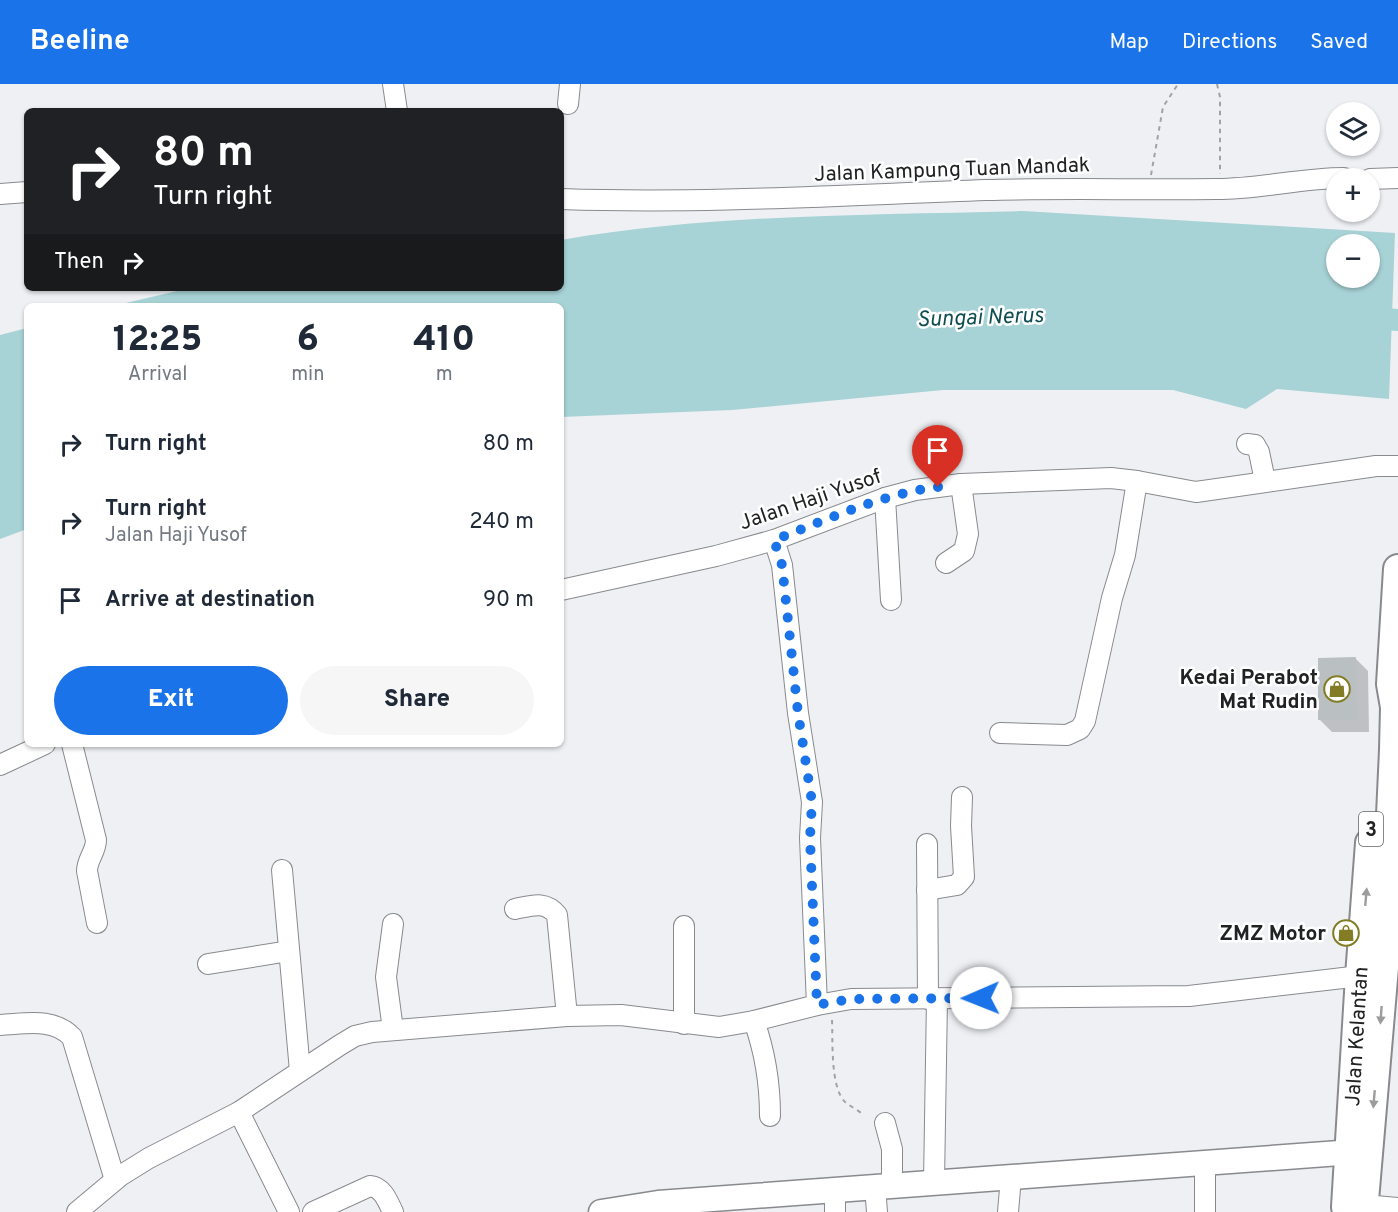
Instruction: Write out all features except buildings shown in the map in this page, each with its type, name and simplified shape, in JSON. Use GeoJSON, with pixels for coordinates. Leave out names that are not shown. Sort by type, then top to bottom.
{"type":"FeatureCollection","features":[{"type":"Feature","properties":{"kind":"highway","name":"Jalan Kelantan"},"geometry":{"type":"LineString","coordinates":[[1358,1210],[1359,1151],[1384,975],[1382,707],[1391,684],[1398,569]]}},
{"type":"Feature","properties":{"kind":"main road"},"geometry":{"type":"LineString","coordinates":[[601,1212],[658,1203],[835,1201],[883,1186],[1359,1151]]}},
{"type":"Feature","properties":{"kind":"street"},"geometry":{"type":"LineString","coordinates":[[393,84],[397,108]]}},
{"type":"Feature","properties":{"kind":"street"},"geometry":{"type":"LineString","coordinates":[[568,104],[570,84]]}},
{"type":"Feature","properties":{"kind":"street"},"geometry":{"type":"LineString","coordinates":[[1380,179],[1398,178]]}},
{"type":"Feature","properties":{"kind":"street","name":"Jalan Kampung Tuan Mandak"},"geometry":{"type":"LineString","coordinates":[[564,199],[680,201],[986,190],[1220,189],[1326,179]]}},
{"type":"Feature","properties":{"kind":"street"},"geometry":{"type":"LineString","coordinates":[[0,194],[24,192]]}},
{"type":"Feature","properties":{"kind":"street"},"geometry":{"type":"LineString","coordinates":[[1247,444],[1255,445],[1259,452],[1265,481]]}},
{"type":"Feature","properties":{"kind":"street","name":"Jalan Haji Yusof"},"geometry":{"type":"LineString","coordinates":[[564,589],[716,556],[774,540],[885,498],[915,490],[960,484],[1110,478],[1196,492],[1376,466],[1398,466]]}},
{"type":"Feature","properties":{"kind":"street"},"geometry":{"type":"LineString","coordinates":[[1000,733],[1067,735],[1080,729],[1084,721],[1112,598],[1125,555],[1137,481]]}},
{"type":"Feature","properties":{"kind":"street"},"geometry":{"type":"LineString","coordinates":[[946,563],[964,551],[968,534],[960,484]]}},
{"type":"Feature","properties":{"kind":"street"},"geometry":{"type":"LineString","coordinates":[[885,498],[891,600]]}},
{"type":"Feature","properties":{"kind":"street"},"geometry":{"type":"LineString","coordinates":[[774,540],[782,565],[798,713],[812,802],[810,838],[824,1003]]}},
{"type":"Feature","properties":{"kind":"street"},"geometry":{"type":"LineString","coordinates":[[0,765],[39,747]]}},
{"type":"Feature","properties":{"kind":"street"},"geometry":{"type":"LineString","coordinates":[[73,747],[96,840],[87,870],[97,923]]}},
{"type":"Feature","properties":{"kind":"street"},"geometry":{"type":"LineString","coordinates":[[927,890],[957,885],[964,877],[962,797]]}},
{"type":"Feature","properties":{"kind":"street"},"geometry":{"type":"LineString","coordinates":[[927,844],[934,1182]]}},
{"type":"Feature","properties":{"kind":"street"},"geometry":{"type":"LineString","coordinates":[[282,870],[300,1071]]}},
{"type":"Feature","properties":{"kind":"street"},"geometry":{"type":"LineString","coordinates":[[515,909],[537,904],[544,905],[557,915],[567,1016]]}},
{"type":"Feature","properties":{"kind":"street"},"geometry":{"type":"LineString","coordinates":[[393,924],[387,977],[393,1030]]}},
{"type":"Feature","properties":{"kind":"street"},"geometry":{"type":"LineString","coordinates":[[684,927],[684,1024]]}},
{"type":"Feature","properties":{"kind":"street"},"geometry":{"type":"LineString","coordinates":[[208,964],[289,951]]}},
{"type":"Feature","properties":{"kind":"street"},"geometry":{"type":"LineString","coordinates":[[77,1212],[115,1180],[149,1158],[239,1112],[355,1036],[372,1032],[567,1016],[621,1014],[719,1027],[851,999],[1189,996],[1384,975]]}},
{"type":"Feature","properties":{"kind":"street"},"geometry":{"type":"LineString","coordinates":[[754,1021],[764,1050],[770,1093],[770,1116]]}},
{"type":"Feature","properties":{"kind":"street"},"geometry":{"type":"LineString","coordinates":[[0,1025],[57,1025],[72,1037],[115,1180]]}},
{"type":"Feature","properties":{"kind":"street"},"geometry":{"type":"LineString","coordinates":[[239,1112],[289,1212]]}},
{"type":"Feature","properties":{"kind":"street"},"geometry":{"type":"LineString","coordinates":[[876,1212],[892,1149],[885,1123]]}},
{"type":"Feature","properties":{"kind":"street"},"geometry":{"type":"LineString","coordinates":[[1204,1212],[1205,1162]]}},
{"type":"Feature","properties":{"kind":"street"},"geometry":{"type":"LineString","coordinates":[[1008,1212],[1011,1177]]}},
{"type":"Feature","properties":{"kind":"street"},"geometry":{"type":"LineString","coordinates":[[313,1212],[370,1186],[375,1186],[380,1190],[393,1212]]}},
{"type":"Feature","properties":{"kind":"street"},"geometry":{"type":"LineString","coordinates":[[1358,1210],[1398,1208]]}},
{"type":"Feature","properties":{"kind":"path"},"geometry":{"type":"LineString","coordinates":[[1149,188],[1163,107],[1178,84]]}},
{"type":"Feature","properties":{"kind":"path"},"geometry":{"type":"LineString","coordinates":[[1217,84],[1220,97],[1220,189]]}},
{"type":"Feature","properties":{"kind":"path"},"geometry":{"type":"LineString","coordinates":[[824,1003],[838,1091],[844,1101],[861,1113]]}},
{"type":"Feature","properties":{"kind":"water"},"geometry":{"type":"Polygon","coordinates":[[[1023,211],[1395,233],[1389,399],[1277,389],[1246,409],[1173,390],[943,390],[732,410],[564,417],[564,303],[126,303],[177,291],[564,291],[564,240],[676,225],[791,217],[1023,211]]]}},
{"type":"Feature","properties":{"kind":"water"},"geometry":{"type":"Polygon","coordinates":[[[24,329],[24,530],[0,539],[0,335],[24,329]]]}},
{"type":"Feature","properties":{"kind":"waterway","name":"Sungai Nerus"},"geometry":{"type":"LineString","coordinates":[[1363,317],[1398,320]]}},
{"type":"Feature","properties":{"kind":"place","name":"Kedai Perabot Mat Rudin"},"geometry":{"type":"Point","coordinates":[1337,689]}},
{"type":"Feature","properties":{"kind":"place","name":"ZMZ Motor"},"geometry":{"type":"Point","coordinates":[1346,933]}},
{"type":"Feature","properties":{"kind":"route"},"geometry":{"type":"LineString","coordinates":[[938,487],[885,498],[774,540],[782,565],[798,713],[812,802],[810,838],[817,1005],[851,999],[981,998]]}}]}
